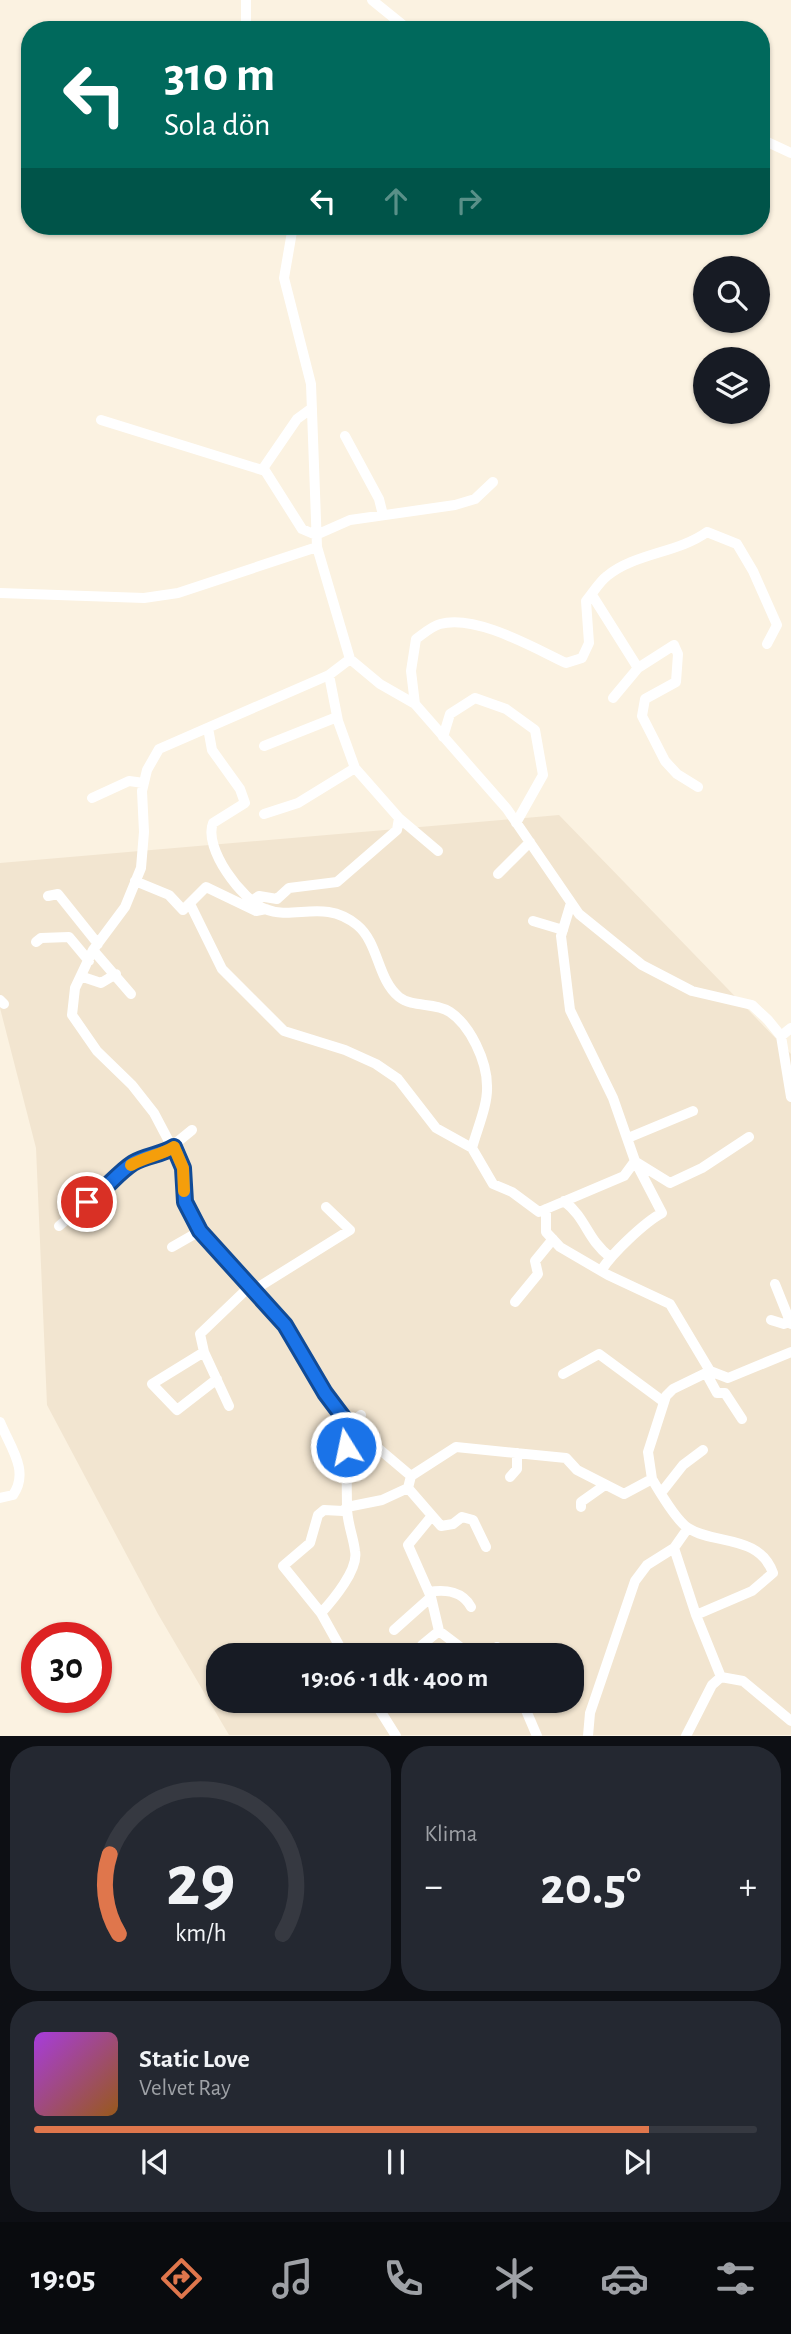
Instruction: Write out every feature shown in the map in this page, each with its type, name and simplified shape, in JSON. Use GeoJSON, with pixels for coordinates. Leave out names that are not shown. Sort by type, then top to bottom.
{"type":"FeatureCollection","features":[{"type":"Feature","properties":{"kind":"street"},"geometry":{"type":"LineString","coordinates":[[246,0],[246,21]]}},
{"type":"Feature","properties":{"kind":"street"},"geometry":{"type":"LineString","coordinates":[[372,0],[398,21]]}},
{"type":"Feature","properties":{"kind":"street"},"geometry":{"type":"LineString","coordinates":[[770,143],[791,153]]}},
{"type":"Feature","properties":{"kind":"street"},"geometry":{"type":"LineString","coordinates":[[291,235],[284,278],[311,384],[317,547],[350,659],[380,684],[415,704],[516,823],[579,914],[642,965],[692,991],[752,1005],[781,1036],[791,1097]]}},
{"type":"Feature","properties":{"kind":"street"},"geometry":{"type":"LineString","coordinates":[[264,469],[297,419],[312,408]]}},
{"type":"Feature","properties":{"kind":"street"},"geometry":{"type":"LineString","coordinates":[[101,420],[219,458],[264,469],[302,529],[316,534],[350,520],[415,512],[475,499],[493,482]]}},
{"type":"Feature","properties":{"kind":"street"},"geometry":{"type":"LineString","coordinates":[[345,436],[379,499],[383,515]]}},
{"type":"Feature","properties":{"kind":"street"},"geometry":{"type":"LineString","coordinates":[[415,704],[411,671],[416,639],[438,624],[459,623],[493,630],[566,663],[582,658],[589,643],[586,601],[608,576],[627,565],[691,544],[707,532],[737,544],[752,571],[777,625],[767,644]]}},
{"type":"Feature","properties":{"kind":"street"},"geometry":{"type":"LineString","coordinates":[[0,593],[144,598],[167,595],[317,547]]}},
{"type":"Feature","properties":{"kind":"street"},"geometry":{"type":"LineString","coordinates":[[592,595],[638,668]]}},
{"type":"Feature","properties":{"kind":"street"},"geometry":{"type":"LineString","coordinates":[[613,698],[638,668],[674,645],[678,654],[676,682],[645,699],[642,716],[665,761],[677,774],[698,787]]}},
{"type":"Feature","properties":{"kind":"street"},"geometry":{"type":"LineString","coordinates":[[350,659],[328,675],[159,749],[144,783],[141,868],[125,907],[95,947],[75,988],[72,1015],[90,1044],[132,1085],[154,1112],[183,1168],[185,1202],[200,1231],[285,1325],[325,1393],[348,1423],[411,1476]]}},
{"type":"Feature","properties":{"kind":"street"},"geometry":{"type":"LineString","coordinates":[[328,675],[337,717],[355,768],[399,818],[438,851]]}},
{"type":"Feature","properties":{"kind":"street"},"geometry":{"type":"LineString","coordinates":[[443,737],[450,714],[475,698],[506,709],[535,730],[543,775],[516,823]]}},
{"type":"Feature","properties":{"kind":"street"},"geometry":{"type":"LineString","coordinates":[[264,746],[337,717]]}},
{"type":"Feature","properties":{"kind":"street"},"geometry":{"type":"LineString","coordinates":[[208,728],[212,750],[240,789],[245,803],[213,823],[210,835],[213,847],[229,875],[253,900],[267,909]]}},
{"type":"Feature","properties":{"kind":"street"},"geometry":{"type":"LineString","coordinates":[[264,814],[298,803],[355,768]]}},
{"type":"Feature","properties":{"kind":"street"},"geometry":{"type":"LineString","coordinates":[[92,798],[129,781],[144,783]]}},
{"type":"Feature","properties":{"kind":"street"},"geometry":{"type":"LineString","coordinates":[[253,900],[259,896],[277,899],[289,888],[337,883],[397,830],[399,818]]}},
{"type":"Feature","properties":{"kind":"street"},"geometry":{"type":"LineString","coordinates":[[498,874],[530,842]]}},
{"type":"Feature","properties":{"kind":"street"},"geometry":{"type":"LineString","coordinates":[[135,881],[169,895],[183,910],[191,906],[206,887],[256,911],[320,910],[346,917],[362,929],[387,986],[404,1001],[444,1009],[461,1023],[480,1055],[487,1086],[472,1148]]}},
{"type":"Feature","properties":{"kind":"street"},"geometry":{"type":"LineString","coordinates":[[48,896],[58,894],[95,947],[102,964],[116,974],[131,994]]}},
{"type":"Feature","properties":{"kind":"street"},"geometry":{"type":"LineString","coordinates":[[572,903],[563,930],[565,987],[570,1010],[613,1098],[635,1161],[662,1213],[646,1221],[633,1239],[610,1257],[601,1271]]}},
{"type":"Feature","properties":{"kind":"street"},"geometry":{"type":"LineString","coordinates":[[191,906],[222,969],[284,1031],[376,1064],[398,1079],[436,1128],[472,1148],[493,1184],[512,1192],[539,1212],[624,1175],[635,1161]]}},
{"type":"Feature","properties":{"kind":"street"},"geometry":{"type":"LineString","coordinates":[[533,920],[563,930]]}},
{"type":"Feature","properties":{"kind":"street"},"geometry":{"type":"LineString","coordinates":[[36,942],[41,938],[69,937],[89,961]]}},
{"type":"Feature","properties":{"kind":"street"},"geometry":{"type":"LineString","coordinates":[[83,976],[101,983],[116,974]]}},
{"type":"Feature","properties":{"kind":"street"},"geometry":{"type":"LineString","coordinates":[[781,1036],[791,1028]]}},
{"type":"Feature","properties":{"kind":"street"},"geometry":{"type":"LineString","coordinates":[[628,1138],[693,1111]]}},
{"type":"Feature","properties":{"kind":"street"},"geometry":{"type":"LineString","coordinates":[[59,1226],[131,1165],[150,1154],[165,1153],[192,1130]]}},
{"type":"Feature","properties":{"kind":"street"},"geometry":{"type":"LineString","coordinates":[[652,1194],[702,1168],[749,1137]]}},
{"type":"Feature","properties":{"kind":"street"},"geometry":{"type":"LineString","coordinates":[[635,1161],[670,1183]]}},
{"type":"Feature","properties":{"kind":"street"},"geometry":{"type":"LineString","coordinates":[[564,1201],[579,1213],[593,1243],[610,1257]]}},
{"type":"Feature","properties":{"kind":"street"},"geometry":{"type":"LineString","coordinates":[[249,1287],[257,1288],[350,1230],[326,1207]]}},
{"type":"Feature","properties":{"kind":"street"},"geometry":{"type":"LineString","coordinates":[[546,1209],[546,1232],[553,1240],[601,1271],[670,1304],[718,1393],[725,1393],[742,1419]]}},
{"type":"Feature","properties":{"kind":"street"},"geometry":{"type":"LineString","coordinates":[[173,1247],[200,1231]]}},
{"type":"Feature","properties":{"kind":"street"},"geometry":{"type":"LineString","coordinates":[[515,1302],[538,1274],[535,1261],[553,1240]]}},
{"type":"Feature","properties":{"kind":"street"},"geometry":{"type":"LineString","coordinates":[[772,1320],[784,1324],[791,1322],[775,1284]]}},
{"type":"Feature","properties":{"kind":"street"},"geometry":{"type":"LineString","coordinates":[[229,1406],[204,1352],[200,1334],[249,1287]]}},
{"type":"Feature","properties":{"kind":"street"},"geometry":{"type":"LineString","coordinates":[[204,1352],[152,1384],[177,1410],[217,1379]]}},
{"type":"Feature","properties":{"kind":"street"},"geometry":{"type":"LineString","coordinates":[[696,1615],[752,1591],[773,1573],[762,1554],[752,1548],[688,1528],[652,1479],[648,1452],[664,1402],[673,1389],[708,1372],[728,1378],[791,1352]]}},
{"type":"Feature","properties":{"kind":"street"},"geometry":{"type":"LineString","coordinates":[[563,1374],[599,1354],[664,1402]]}},
{"type":"Feature","properties":{"kind":"street"},"geometry":{"type":"LineString","coordinates":[[348,1423],[361,1415]]}},
{"type":"Feature","properties":{"kind":"street"},"geometry":{"type":"LineString","coordinates":[[0,1422],[20,1467],[21,1484],[13,1495],[0,1498]]}},
{"type":"Feature","properties":{"kind":"street"},"geometry":{"type":"LineString","coordinates":[[321,1613],[340,1592],[356,1554],[347,1520],[348,1423]]}},
{"type":"Feature","properties":{"kind":"street"},"geometry":{"type":"LineString","coordinates":[[322,1449],[336,1441],[346,1440]]}},
{"type":"Feature","properties":{"kind":"street"},"geometry":{"type":"LineString","coordinates":[[408,1489],[411,1476],[456,1447],[566,1458],[577,1470],[624,1494],[652,1479]]}},
{"type":"Feature","properties":{"kind":"street"},"geometry":{"type":"LineString","coordinates":[[661,1493],[683,1465],[703,1450]]}},
{"type":"Feature","properties":{"kind":"street"},"geometry":{"type":"LineString","coordinates":[[510,1477],[517,1469],[517,1453]]}},
{"type":"Feature","properties":{"kind":"street"},"geometry":{"type":"LineString","coordinates":[[581,1507],[581,1502],[605,1485]]}},
{"type":"Feature","properties":{"kind":"street"},"geometry":{"type":"LineString","coordinates":[[338,1643],[321,1613],[283,1566],[310,1543],[318,1515],[324,1510],[343,1511],[347,1507],[382,1500],[408,1489]]}},
{"type":"Feature","properties":{"kind":"street"},"geometry":{"type":"LineString","coordinates":[[408,1489],[441,1526],[453,1524],[462,1517],[472,1520],[486,1547]]}},
{"type":"Feature","properties":{"kind":"street"},"geometry":{"type":"LineString","coordinates":[[431,1517],[408,1545],[430,1594],[439,1631],[455,1643]]}},
{"type":"Feature","properties":{"kind":"street"},"geometry":{"type":"LineString","coordinates":[[588,1735],[590,1713],[613,1639],[639,1576],[647,1565],[674,1548],[688,1528]]}},
{"type":"Feature","properties":{"kind":"street"},"geometry":{"type":"LineString","coordinates":[[674,1548],[721,1678]]}},
{"type":"Feature","properties":{"kind":"street"},"geometry":{"type":"LineString","coordinates":[[627,1575],[639,1576]]}},
{"type":"Feature","properties":{"kind":"street"},"geometry":{"type":"LineString","coordinates":[[394,1630],[430,1594],[440,1590],[461,1595],[471,1607]]}},
{"type":"Feature","properties":{"kind":"street"},"geometry":{"type":"LineString","coordinates":[[424,1643],[439,1631]]}},
{"type":"Feature","properties":{"kind":"street"},"geometry":{"type":"LineString","coordinates":[[686,1735],[712,1685],[721,1678],[743,1681],[791,1721]]}},
{"type":"Feature","properties":{"kind":"street"},"geometry":{"type":"LineString","coordinates":[[382,1713],[396,1735]]}},
{"type":"Feature","properties":{"kind":"street"},"geometry":{"type":"LineString","coordinates":[[527,1713],[537,1735]]}},
{"type":"Feature","properties":{"kind":"shaded area"},"geometry":{"type":"Polygon","coordinates":[[[559,815],[791,1054],[791,1735],[229,1735],[216,1713],[584,1713],[584,1643],[206,1643],[206,1696],[158,1614],[47,1405],[36,1148],[0,1008],[0,863],[559,815]]]}},
{"type":"Feature","properties":{"kind":"slow traffic"},"geometry":{"type":"LineString","coordinates":[[131,1165],[150,1154],[165,1153],[174,1147],[183,1168],[184,1191]]}},
{"type":"Feature","properties":{"kind":"route"},"geometry":{"type":"LineString","coordinates":[[87,1202],[131,1165],[150,1154],[165,1153],[174,1147],[183,1168],[185,1202],[200,1231],[285,1325],[325,1393],[346,1421],[346,1447]]}}]}
